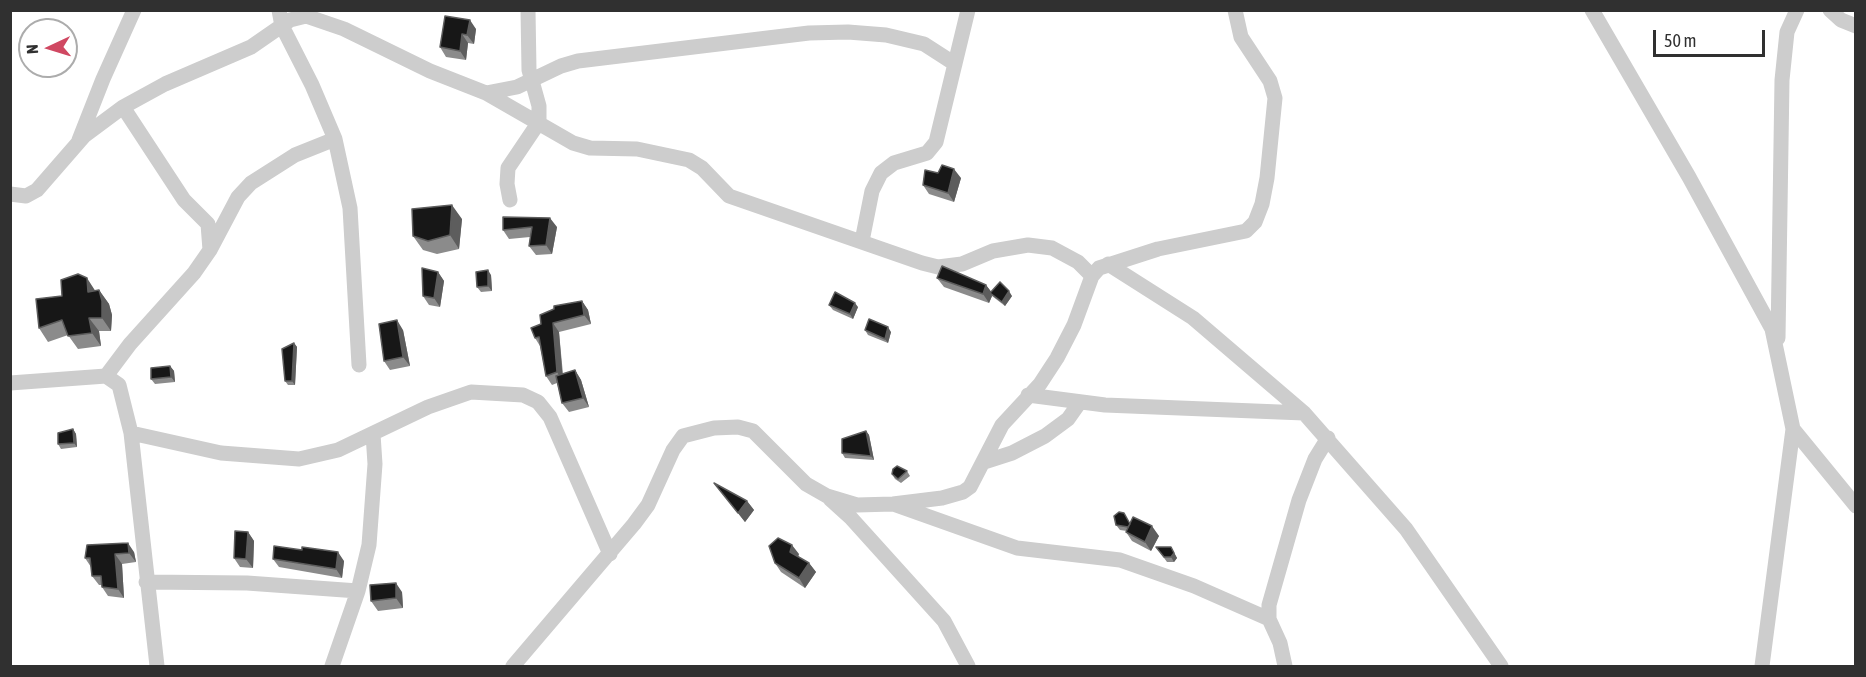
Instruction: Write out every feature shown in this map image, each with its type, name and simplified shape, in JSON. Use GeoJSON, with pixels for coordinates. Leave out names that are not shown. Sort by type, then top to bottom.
{"type":"FeatureCollection","features":[{"type":"Feature","properties":{"kind":"street"},"geometry":{"type":"LineString","coordinates":[[78,142],[94,98],[134,10]]}},
{"type":"Feature","properties":{"kind":"street"},"geometry":{"type":"LineString","coordinates":[[510,201],[508,168],[539,122],[539,106],[531,81],[528,10]]}},
{"type":"Feature","properties":{"kind":"street"},"geometry":{"type":"LineString","coordinates":[[862,241],[872,191],[881,172],[894,163],[927,153],[936,142],[968,10]]}},
{"type":"Feature","properties":{"kind":"street"},"geometry":{"type":"LineString","coordinates":[[827,496],[867,506],[942,498],[963,492],[975,480],[1002,426],[1057,358],[1074,325],[1092,276],[1108,264],[1158,249],[1246,231],[1255,222],[1267,178],[1275,98],[1270,81],[1241,37],[1234,10]]}},
{"type":"Feature","properties":{"kind":"street"},"geometry":{"type":"LineString","coordinates":[[1778,350],[1782,81],[1787,32],[1797,10]]}},
{"type":"Feature","properties":{"kind":"street"},"geometry":{"type":"LineString","coordinates":[[1830,10],[1841,20],[1856,26]]}},
{"type":"Feature","properties":{"kind":"street"},"geometry":{"type":"LineString","coordinates":[[1593,11],[1751,289],[1772,329],[1778,350],[1793,429],[1762,666]]}},
{"type":"Feature","properties":{"kind":"street"},"geometry":{"type":"LineString","coordinates":[[10,194],[26,195],[37,190],[78,142],[123,107],[165,84],[251,47],[280,18],[314,17],[344,28],[430,72],[486,93],[539,122],[562,138],[590,148],[637,150],[689,160],[702,168],[729,196],[938,267],[962,264],[993,251],[1028,245],[1052,248],[1078,262],[1092,276]]}},
{"type":"Feature","properties":{"kind":"street"},"geometry":{"type":"LineString","coordinates":[[280,18],[335,139],[350,208],[359,365]]}},
{"type":"Feature","properties":{"kind":"street"},"geometry":{"type":"LineString","coordinates":[[486,93],[517,87],[578,61],[808,33],[848,32],[886,35],[924,44],[955,64]]}},
{"type":"Feature","properties":{"kind":"street"},"geometry":{"type":"LineString","coordinates":[[123,107],[184,201],[208,224],[210,249]]}},
{"type":"Feature","properties":{"kind":"street"},"geometry":{"type":"LineString","coordinates":[[106,376],[130,344],[194,273],[210,249],[238,197],[251,183],[295,155],[335,139]]}},
{"type":"Feature","properties":{"kind":"street"},"geometry":{"type":"LineString","coordinates":[[1108,264],[1193,318],[1304,413],[1406,529],[1501,666]]}},
{"type":"Feature","properties":{"kind":"street"},"geometry":{"type":"LineString","coordinates":[[10,383],[106,376],[119,385],[131,433],[157,666]]}},
{"type":"Feature","properties":{"kind":"street"},"geometry":{"type":"LineString","coordinates":[[131,433],[221,453],[299,459],[338,450],[428,407],[471,392],[524,395],[538,402],[563,443],[610,554]]}},
{"type":"Feature","properties":{"kind":"street"},"geometry":{"type":"LineString","coordinates":[[1028,395],[1105,405],[1304,413]]}},
{"type":"Feature","properties":{"kind":"street"},"geometry":{"type":"LineString","coordinates":[[984,462],[1011,453],[1045,436],[1068,419],[1080,402]]}},
{"type":"Feature","properties":{"kind":"street"},"geometry":{"type":"LineString","coordinates":[[513,666],[610,554],[648,505],[673,450],[683,436],[695,432],[738,427],[756,432],[798,477],[827,496],[851,518],[944,621],[968,666]]}},
{"type":"Feature","properties":{"kind":"street"},"geometry":{"type":"LineString","coordinates":[[1793,429],[1856,506]]}},
{"type":"Feature","properties":{"kind":"street"},"geometry":{"type":"LineString","coordinates":[[332,666],[358,591],[369,545],[373,505],[373,434]]}},
{"type":"Feature","properties":{"kind":"street"},"geometry":{"type":"LineString","coordinates":[[1285,666],[1280,644],[1269,619],[1274,584],[1299,500],[1315,459],[1328,438]]}},
{"type":"Feature","properties":{"kind":"street"},"geometry":{"type":"LineString","coordinates":[[893,504],[1017,548],[1120,560],[1194,586],[1269,619]]}},
{"type":"Feature","properties":{"kind":"street"},"geometry":{"type":"LineString","coordinates":[[146,582],[247,583],[358,591]]}},
{"type":"Feature","properties":{"kind":"building"},"geometry":{"type":"Polygon","coordinates":[[[445,16],[470,20],[467,35],[462,34],[460,51],[440,47],[445,16]]]}},
{"type":"Feature","properties":{"kind":"building"},"geometry":{"type":"Polygon","coordinates":[[[942,165],[954,169],[948,193],[923,185],[925,170],[938,173],[942,165]]]}},
{"type":"Feature","properties":{"kind":"building"},"geometry":{"type":"Polygon","coordinates":[[[452,205],[450,235],[428,241],[413,236],[412,209],[452,205]]]}},
{"type":"Feature","properties":{"kind":"building"},"geometry":{"type":"Polygon","coordinates":[[[503,217],[550,218],[546,245],[529,246],[532,227],[503,230],[503,217]]]}},
{"type":"Feature","properties":{"kind":"building"},"geometry":{"type":"Polygon","coordinates":[[[942,266],[986,285],[983,294],[937,278],[942,266]]]}},
{"type":"Feature","properties":{"kind":"building"},"geometry":{"type":"Polygon","coordinates":[[[422,268],[438,272],[434,298],[423,296],[422,268]]]}},
{"type":"Feature","properties":{"kind":"building"},"geometry":{"type":"Polygon","coordinates":[[[488,270],[488,286],[477,287],[476,272],[488,270]]]}},
{"type":"Feature","properties":{"kind":"building"},"geometry":{"type":"Polygon","coordinates":[[[78,274],[87,278],[88,292],[99,290],[102,301],[102,318],[89,318],[92,333],[68,336],[62,320],[39,328],[36,299],[62,296],[61,280],[78,274]]]}},
{"type":"Feature","properties":{"kind":"building"},"geometry":{"type":"Polygon","coordinates":[[[1000,282],[1009,291],[1002,302],[990,293],[1000,282]]]}},
{"type":"Feature","properties":{"kind":"building"},"geometry":{"type":"Polygon","coordinates":[[[835,292],[855,303],[850,314],[829,305],[835,292]]]}},
{"type":"Feature","properties":{"kind":"building"},"geometry":{"type":"Polygon","coordinates":[[[582,301],[584,315],[553,323],[557,372],[546,376],[539,337],[535,338],[531,328],[541,324],[540,315],[554,309],[554,306],[582,301]]]}},
{"type":"Feature","properties":{"kind":"building"},"geometry":{"type":"Polygon","coordinates":[[[869,319],[888,327],[885,339],[865,330],[869,319]]]}},
{"type":"Feature","properties":{"kind":"building"},"geometry":{"type":"Polygon","coordinates":[[[397,320],[403,357],[384,361],[379,324],[397,320]]]}},
{"type":"Feature","properties":{"kind":"building"},"geometry":{"type":"Polygon","coordinates":[[[294,343],[292,381],[285,381],[282,349],[294,343]]]}},
{"type":"Feature","properties":{"kind":"building"},"geometry":{"type":"Polygon","coordinates":[[[170,366],[171,377],[151,379],[151,368],[170,366]]]}},
{"type":"Feature","properties":{"kind":"building"},"geometry":{"type":"Polygon","coordinates":[[[575,370],[583,398],[562,403],[556,376],[575,370]]]}},
{"type":"Feature","properties":{"kind":"building"},"geometry":{"type":"Polygon","coordinates":[[[73,429],[74,443],[58,444],[58,433],[73,429]]]}},
{"type":"Feature","properties":{"kind":"building"},"geometry":{"type":"Polygon","coordinates":[[[866,431],[871,456],[842,453],[842,439],[866,431]]]}},
{"type":"Feature","properties":{"kind":"building"},"geometry":{"type":"Polygon","coordinates":[[[897,466],[907,471],[898,479],[892,474],[893,469],[897,466]]]}},
{"type":"Feature","properties":{"kind":"building"},"geometry":{"type":"Polygon","coordinates":[[[714,483],[747,501],[738,513],[714,483]]]}},
{"type":"Feature","properties":{"kind":"building"},"geometry":{"type":"Polygon","coordinates":[[[1119,512],[1124,513],[1130,524],[1128,527],[1116,525],[1114,516],[1119,512]]]}},
{"type":"Feature","properties":{"kind":"building"},"geometry":{"type":"Polygon","coordinates":[[[1133,517],[1152,526],[1145,542],[1126,532],[1133,517]]]}},
{"type":"Feature","properties":{"kind":"building"},"geometry":{"type":"Polygon","coordinates":[[[235,531],[248,532],[246,559],[234,558],[235,531]]]}},
{"type":"Feature","properties":{"kind":"building"},"geometry":{"type":"Polygon","coordinates":[[[778,538],[792,545],[790,552],[809,563],[799,578],[775,563],[769,546],[778,538]]]}},
{"type":"Feature","properties":{"kind":"building"},"geometry":{"type":"Polygon","coordinates":[[[128,543],[129,553],[115,554],[118,589],[102,587],[101,576],[92,576],[90,558],[85,558],[87,545],[128,543]]]}},
{"type":"Feature","properties":{"kind":"building"},"geometry":{"type":"Polygon","coordinates":[[[274,546],[338,552],[336,569],[273,559],[274,546]]]}},
{"type":"Feature","properties":{"kind":"building"},"geometry":{"type":"Polygon","coordinates":[[[1156,547],[1171,547],[1174,553],[1171,557],[1164,557],[1156,547]]]}},
{"type":"Feature","properties":{"kind":"building"},"geometry":{"type":"Polygon","coordinates":[[[396,583],[396,598],[371,601],[370,585],[396,583]]]}}]}
